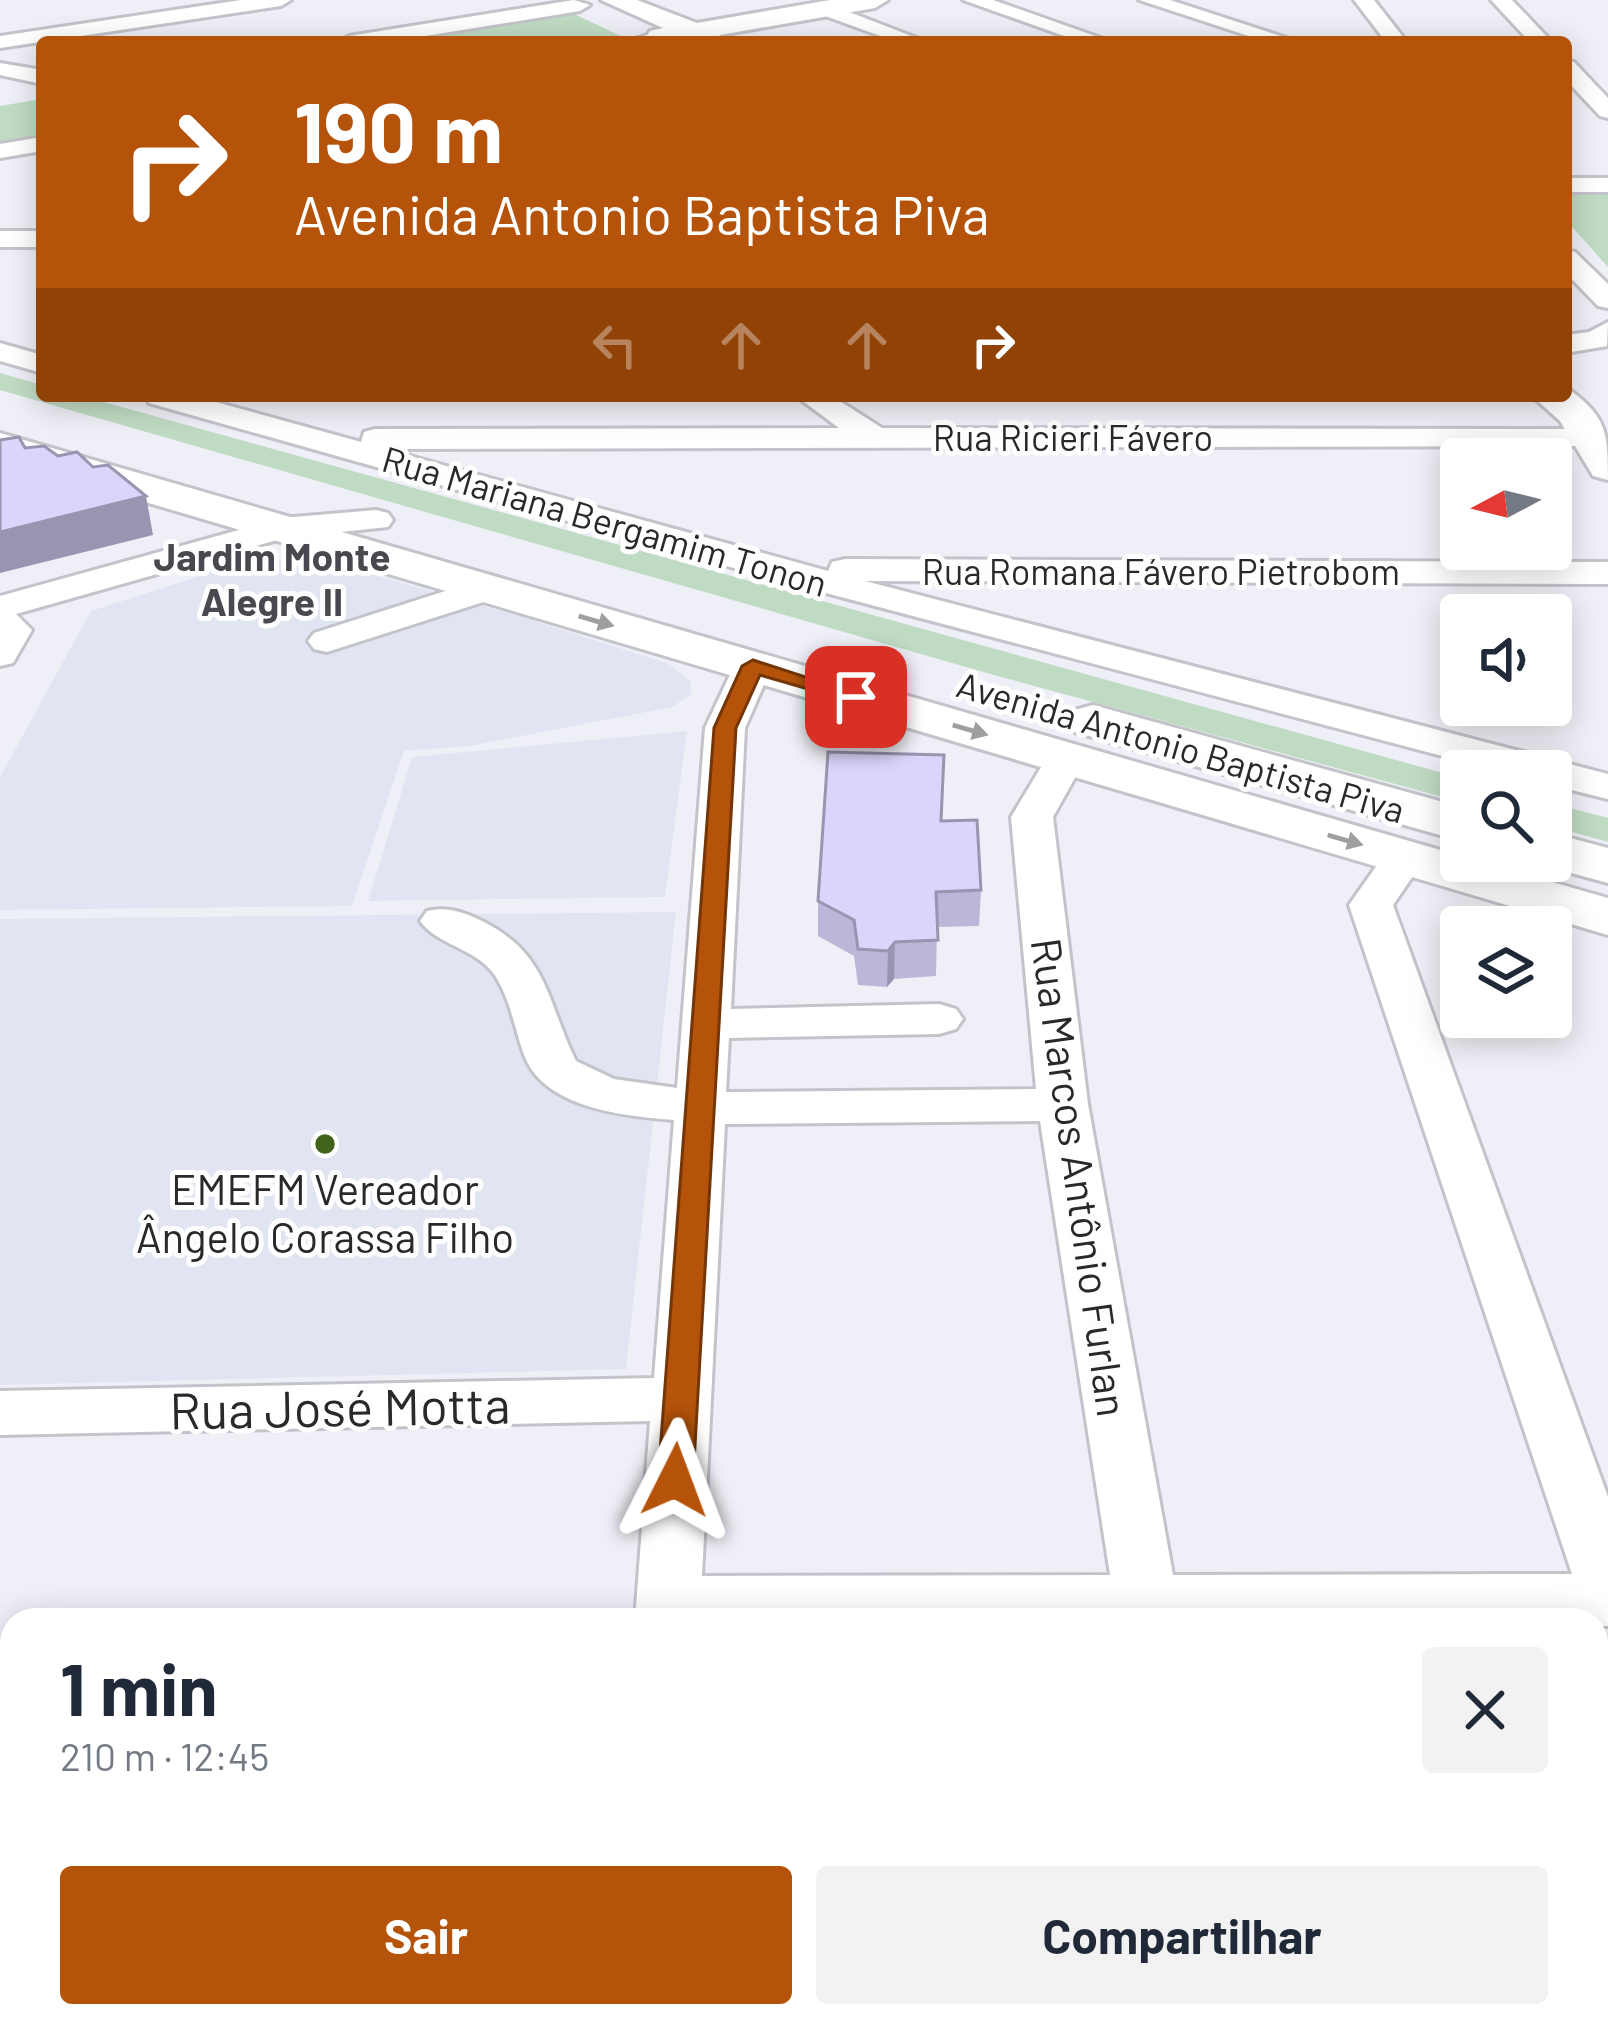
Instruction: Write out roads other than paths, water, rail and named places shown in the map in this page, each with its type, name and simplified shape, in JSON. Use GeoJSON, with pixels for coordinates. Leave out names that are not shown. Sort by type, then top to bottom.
{"type":"FeatureCollection","features":[{"type":"Feature","properties":{"kind":"main road"},"geometry":{"type":"LineString","coordinates":[[573,3],[612,0],[663,36]]}},
{"type":"Feature","properties":{"kind":"main road"},"geometry":{"type":"LineString","coordinates":[[677,36],[874,0]]}},
{"type":"Feature","properties":{"kind":"main road"},"geometry":{"type":"LineString","coordinates":[[573,3],[661,36]]}},
{"type":"Feature","properties":{"kind":"main road"},"geometry":{"type":"LineString","coordinates":[[1572,372],[1608,386]]}},
{"type":"Feature","properties":{"kind":"main road"},"geometry":{"type":"LineString","coordinates":[[1560,402],[1576,414],[1598,451]]}},
{"type":"Feature","properties":{"kind":"main road","name":"Avenida Antonio Baptista Piva"},"geometry":{"type":"LineString","coordinates":[[0,411],[295,515],[486,589],[1608,916]]}},
{"type":"Feature","properties":{"kind":"main road","name":"Avenida Antonio Baptista Piva"},"geometry":{"type":"LineString","coordinates":[[0,446],[295,515],[376,520],[1440,818]]}},
{"type":"Feature","properties":{"kind":"main road"},"geometry":{"type":"LineString","coordinates":[[538,604],[543,590],[582,578]]}},
{"type":"Feature","properties":{"kind":"main road"},"geometry":{"type":"LineString","coordinates":[[1572,856],[1608,866]]}},
{"type":"Feature","properties":{"kind":"street"},"geometry":{"type":"LineString","coordinates":[[40,36],[281,0]]}},
{"type":"Feature","properties":{"kind":"street"},"geometry":{"type":"LineString","coordinates":[[449,0],[494,19]]}},
{"type":"Feature","properties":{"kind":"street"},"geometry":{"type":"LineString","coordinates":[[973,0],[1084,36]]}},
{"type":"Feature","properties":{"kind":"street"},"geometry":{"type":"LineString","coordinates":[[1149,0],[1269,36]]}},
{"type":"Feature","properties":{"kind":"street"},"geometry":{"type":"LineString","coordinates":[[1174,7],[1214,0]]}},
{"type":"Feature","properties":{"kind":"street"},"geometry":{"type":"LineString","coordinates":[[1364,0],[1392,36]]}},
{"type":"Feature","properties":{"kind":"street"},"geometry":{"type":"LineString","coordinates":[[1501,0],[1536,36]]}},
{"type":"Feature","properties":{"kind":"street"},"geometry":{"type":"LineString","coordinates":[[388,36],[573,3]]}},
{"type":"Feature","properties":{"kind":"street"},"geometry":{"type":"LineString","coordinates":[[824,9],[900,36]]}},
{"type":"Feature","properties":{"kind":"street"},"geometry":{"type":"LineString","coordinates":[[0,42],[36,37]]}},
{"type":"Feature","properties":{"kind":"street"},"geometry":{"type":"LineString","coordinates":[[0,68],[36,76]]}},
{"type":"Feature","properties":{"kind":"street"},"geometry":{"type":"LineString","coordinates":[[1572,73],[1608,76]]}},
{"type":"Feature","properties":{"kind":"street"},"geometry":{"type":"LineString","coordinates":[[1572,76],[1608,111]]}},
{"type":"Feature","properties":{"kind":"street"},"geometry":{"type":"LineString","coordinates":[[0,151],[36,145]]}},
{"type":"Feature","properties":{"kind":"street"},"geometry":{"type":"LineString","coordinates":[[0,164],[36,164]]}},
{"type":"Feature","properties":{"kind":"street"},"geometry":{"type":"LineString","coordinates":[[1572,185],[1608,185]]}},
{"type":"Feature","properties":{"kind":"street"},"geometry":{"type":"LineString","coordinates":[[0,239],[36,239]]}},
{"type":"Feature","properties":{"kind":"street"},"geometry":{"type":"LineString","coordinates":[[1572,266],[1607,313],[1597,340],[1572,343]]}},
{"type":"Feature","properties":{"kind":"street"},"geometry":{"type":"LineString","coordinates":[[0,331],[36,330]]}},
{"type":"Feature","properties":{"kind":"street"},"geometry":{"type":"LineString","coordinates":[[0,352],[36,362]]}},
{"type":"Feature","properties":{"kind":"street","name":"Rua Mariana Bergamim Tonon"},"geometry":{"type":"LineString","coordinates":[[182,402],[786,571],[1465,750]]}},
{"type":"Feature","properties":{"kind":"street"},"geometry":{"type":"LineString","coordinates":[[820,402],[874,437]]}},
{"type":"Feature","properties":{"kind":"street","name":"Rua Ricieri Fávero"},"geometry":{"type":"LineString","coordinates":[[318,439],[874,437],[1598,451]]}},
{"type":"Feature","properties":{"kind":"street"},"geometry":{"type":"LineString","coordinates":[[515,495],[512,473],[523,455],[557,439]]}},
{"type":"Feature","properties":{"kind":"street"},"geometry":{"type":"LineString","coordinates":[[0,608],[295,515]]}},
{"type":"Feature","properties":{"kind":"street"},"geometry":{"type":"LineString","coordinates":[[1051,642],[1031,615],[1030,598],[1051,581],[1087,568]]}},
{"type":"Feature","properties":{"kind":"street","name":"Rua Romana Fávero Pietrobom"},"geometry":{"type":"LineString","coordinates":[[786,571],[1087,568],[1608,573]]}},
{"type":"Feature","properties":{"kind":"street"},"geometry":{"type":"LineString","coordinates":[[327,641],[486,589]]}},
{"type":"Feature","properties":{"kind":"street"},"geometry":{"type":"LineString","coordinates":[[0,619],[13,630],[0,655]]}},
{"type":"Feature","properties":{"kind":"street"},"geometry":{"type":"LineString","coordinates":[[668,1608],[725,728],[753,666]]}},
{"type":"Feature","properties":{"kind":"street","name":"Rua Marcos Antônio Furlan"},"geometry":{"type":"LineString","coordinates":[[1066,758],[1032,817],[1063,1104],[1146,1602]]}},
{"type":"Feature","properties":{"kind":"street","name":"Rua Mariana Bergamim Tonon"},"geometry":{"type":"LineString","coordinates":[[1572,778],[1608,787]]}},
{"type":"Feature","properties":{"kind":"street"},"geometry":{"type":"LineString","coordinates":[[1404,857],[1371,905],[1608,1585]]}},
{"type":"Feature","properties":{"kind":"street"},"geometry":{"type":"LineString","coordinates":[[443,921],[487,938],[512,964],[539,1021],[547,1055],[569,1080],[597,1092],[700,1108],[1063,1104]]}},
{"type":"Feature","properties":{"kind":"street"},"geometry":{"type":"LineString","coordinates":[[706,1024],[939,1018]]}},
{"type":"Feature","properties":{"kind":"street","name":"Rua José Motta"},"geometry":{"type":"LineString","coordinates":[[0,1413],[680,1400]]}},
{"type":"Feature","properties":{"kind":"street"},"geometry":{"type":"LineString","coordinates":[[827,1608],[1608,1600]]}},
{"type":"Feature","properties":{"kind":"place","name":"EMEFM Vereador Ângelo Corassa Filho"},"geometry":{"type":"Point","coordinates":[325,1144]}},
{"type":"Feature","properties":{"kind":"district","name":"Jardim Monte Alegre II"},"geometry":{"type":"Point","coordinates":[272,578]}}]}
